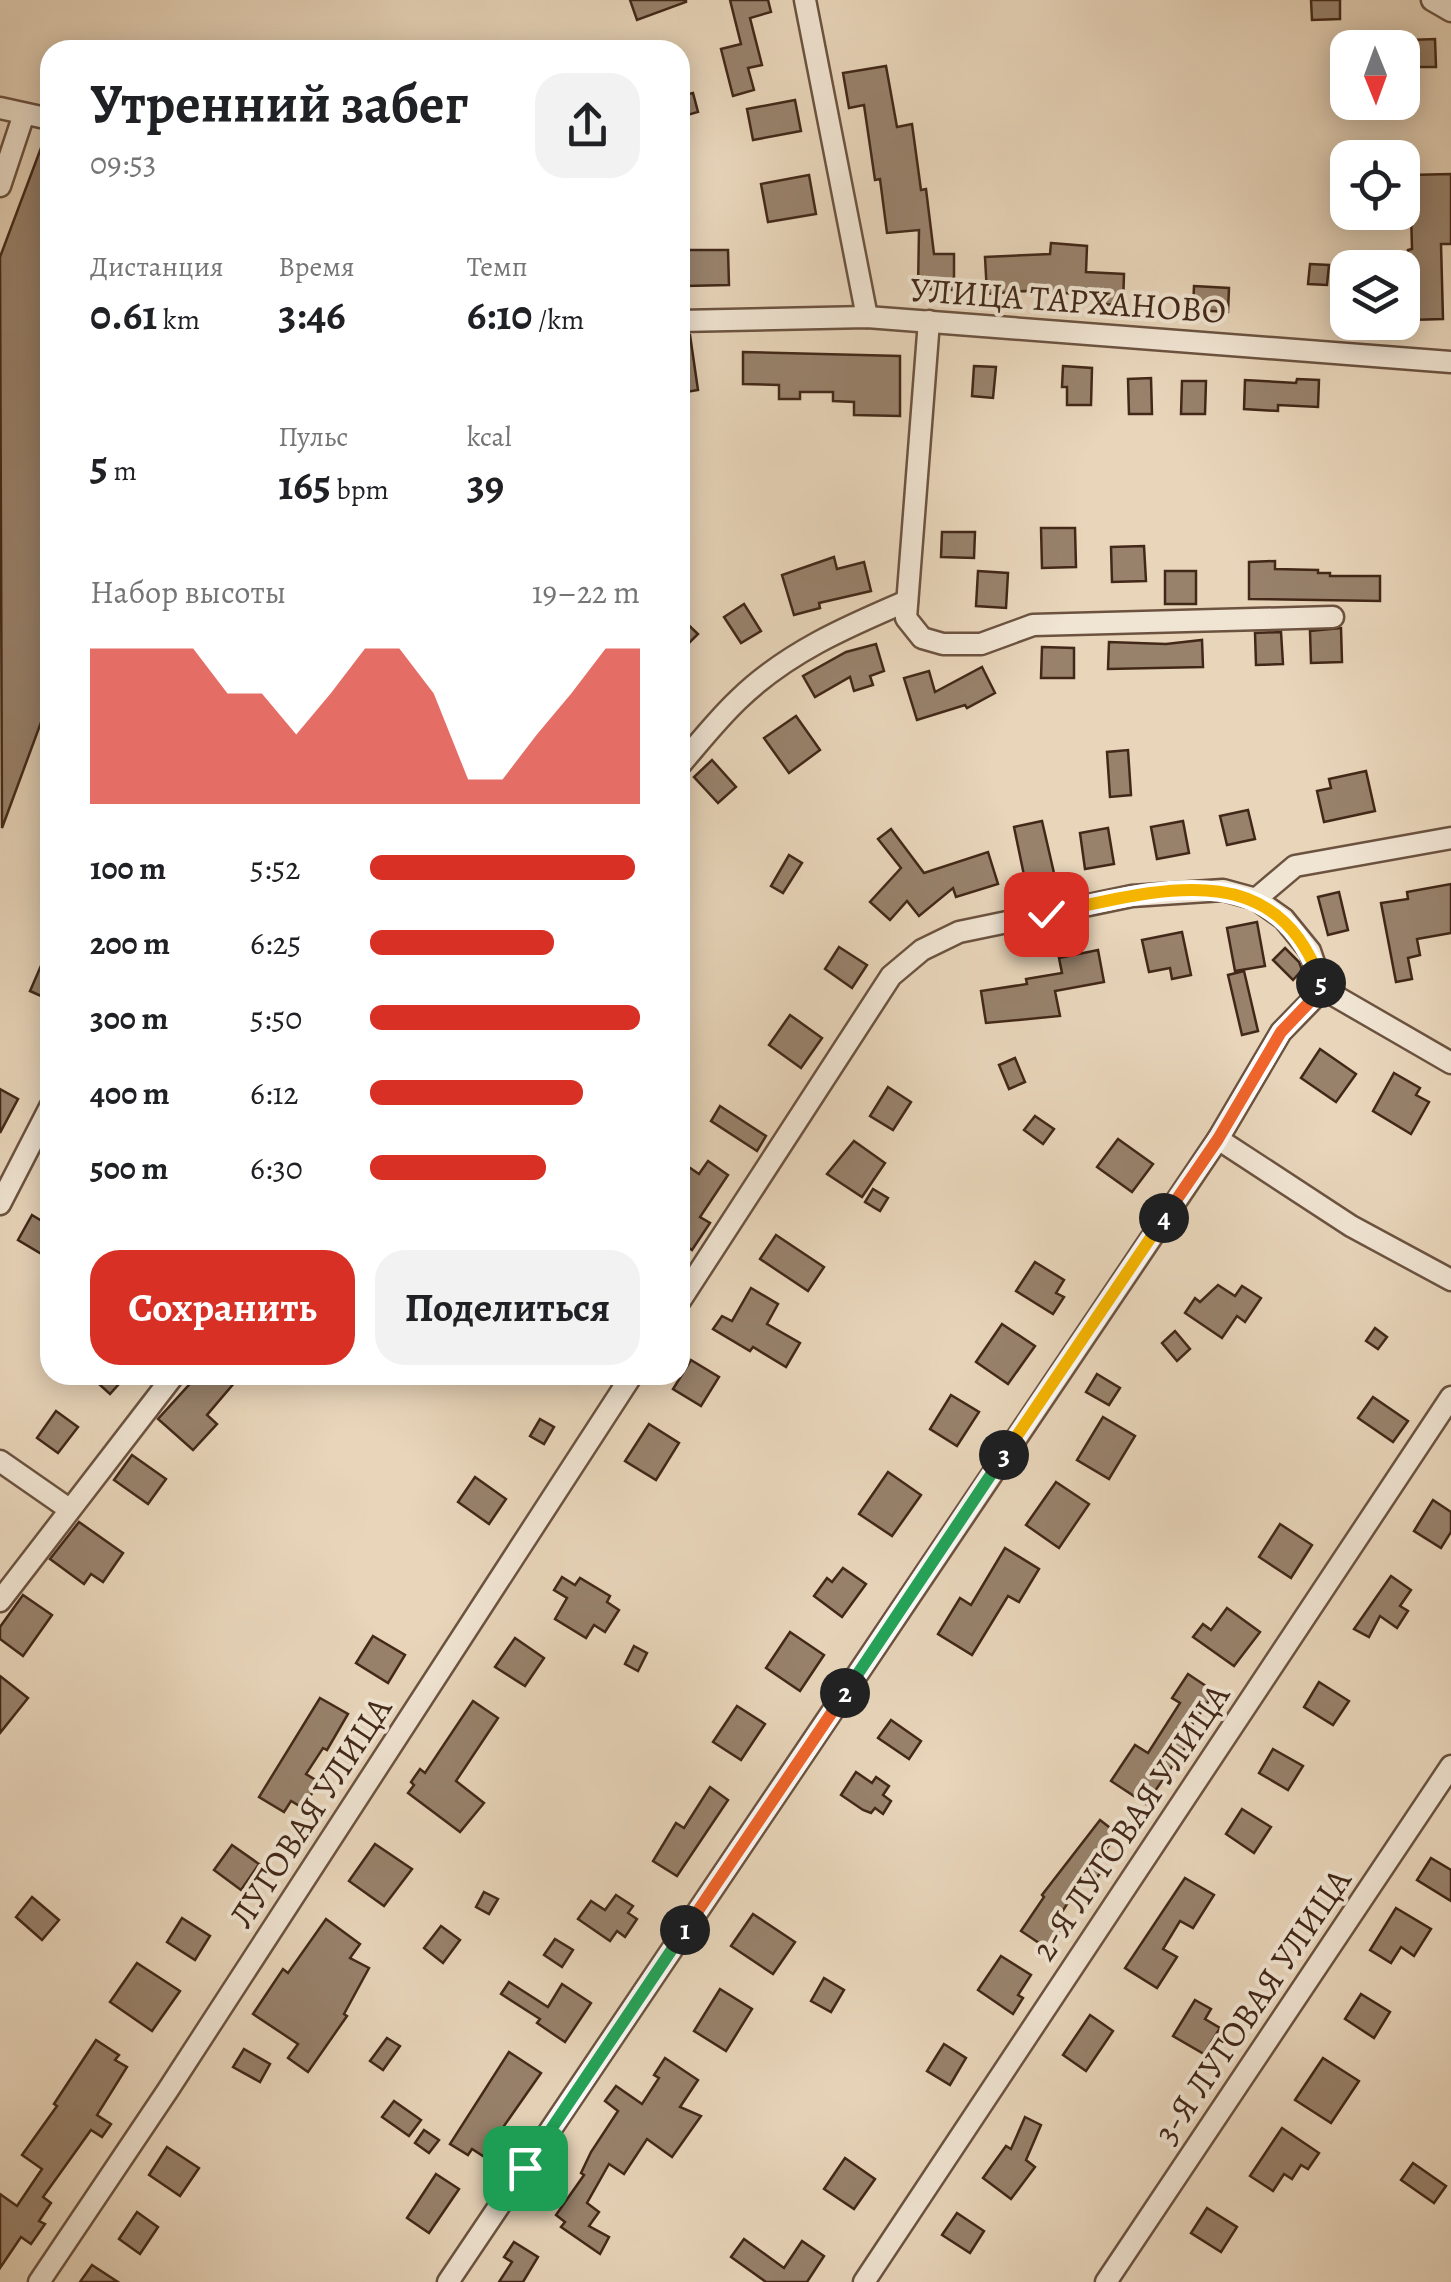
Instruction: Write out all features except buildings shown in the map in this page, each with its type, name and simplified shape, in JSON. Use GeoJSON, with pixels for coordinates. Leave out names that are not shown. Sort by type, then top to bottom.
{"type":"FeatureCollection","features":[{"type":"Feature","properties":{"kind":"street"},"geometry":{"type":"LineString","coordinates":[[805,0],[868,317]]}},
{"type":"Feature","properties":{"kind":"street"},"geometry":{"type":"LineString","coordinates":[[1432,0],[1451,11]]}},
{"type":"Feature","properties":{"kind":"street"},"geometry":{"type":"LineString","coordinates":[[0,108],[40,117]]}},
{"type":"Feature","properties":{"kind":"street"},"geometry":{"type":"LineString","coordinates":[[0,186],[24,114]]}},
{"type":"Feature","properties":{"kind":"street","name":"УЛИЦА ТАРХАНОВО"},"geometry":{"type":"LineString","coordinates":[[690,321],[868,317],[1451,362]]}},
{"type":"Feature","properties":{"kind":"street"},"geometry":{"type":"LineString","coordinates":[[929,321],[906,618],[922,638],[943,644],[980,644],[1033,625],[1333,617]]}},
{"type":"Feature","properties":{"kind":"street"},"geometry":{"type":"LineString","coordinates":[[690,754],[738,699],[791,657],[836,631],[907,600]]}},
{"type":"Feature","properties":{"kind":"street"},"geometry":{"type":"LineString","coordinates":[[1256,899],[1295,866],[1451,838]]}},
{"type":"Feature","properties":{"kind":"street"},"geometry":{"type":"LineString","coordinates":[[690,1286],[891,976],[905,961],[959,932],[1132,896],[1223,890],[1256,899],[1284,919],[1310,952],[1323,988],[1451,1062]]}},
{"type":"Feature","properties":{"kind":"street"},"geometry":{"type":"LineString","coordinates":[[448,2282],[1218,1139],[1281,1032],[1323,988]]}},
{"type":"Feature","properties":{"kind":"street"},"geometry":{"type":"LineString","coordinates":[[0,1204],[40,1126]]}},
{"type":"Feature","properties":{"kind":"street"},"geometry":{"type":"LineString","coordinates":[[1218,1139],[1351,1226],[1451,1280]]}},
{"type":"Feature","properties":{"kind":"street"},"geometry":{"type":"LineString","coordinates":[[0,1601],[166,1385]]}},
{"type":"Feature","properties":{"kind":"street","name":"ЛУГОВАЯ УЛИЦА"},"geometry":{"type":"LineString","coordinates":[[39,2282],[626,1385]]}},
{"type":"Feature","properties":{"kind":"street","name":"2-Я ЛУГОВАЯ УЛИЦА"},"geometry":{"type":"LineString","coordinates":[[864,2282],[1451,1397]]}},
{"type":"Feature","properties":{"kind":"street"},"geometry":{"type":"LineString","coordinates":[[0,1461],[69,1509]]}},
{"type":"Feature","properties":{"kind":"street","name":"3-Я ЛУГОВАЯ УЛИЦА"},"geometry":{"type":"LineString","coordinates":[[1106,2282],[1451,1766]]}},
{"type":"Feature","properties":{"kind":"route"},"geometry":{"type":"LineString","coordinates":[[525,2168],[1218,1139],[1281,1032],[1323,988],[1310,952],[1284,919],[1256,899],[1223,890],[1132,896],[1046,914]]}}]}
